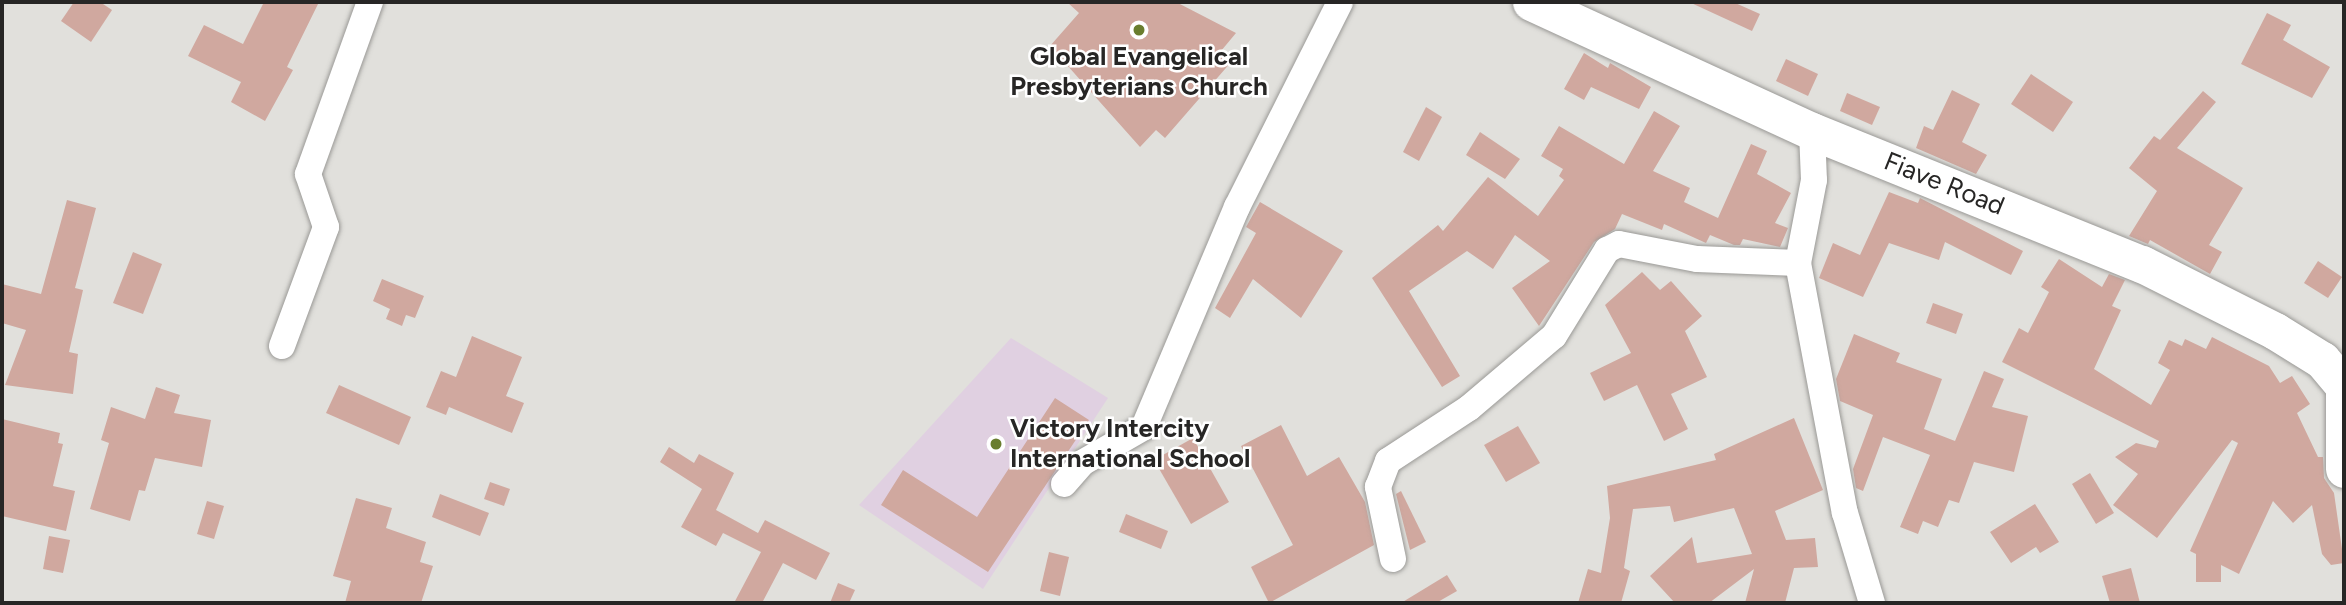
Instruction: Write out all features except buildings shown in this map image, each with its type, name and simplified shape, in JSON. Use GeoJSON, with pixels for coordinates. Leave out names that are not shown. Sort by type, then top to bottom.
{"type":"FeatureCollection","features":[{"type":"Feature","properties":{"kind":"street"},"geometry":{"type":"LineString","coordinates":[[282,346],[326,226],[307,174],[370,2]]}},
{"type":"Feature","properties":{"kind":"street"},"geometry":{"type":"LineString","coordinates":[[1064,484],[1082,463],[1144,427],[1237,207],[1340,2]]}},
{"type":"Feature","properties":{"kind":"street","name":"Fiave Road"},"geometry":{"type":"LineString","coordinates":[[1531,2],[1573,11],[1812,131],[2142,264],[2275,331],[2322,360],[2344,387],[2344,469]]}},
{"type":"Feature","properties":{"kind":"street"},"geometry":{"type":"LineString","coordinates":[[1812,131],[1814,180],[1798,262],[1845,513],[1872,603]]}},
{"type":"Feature","properties":{"kind":"street"},"geometry":{"type":"LineString","coordinates":[[1393,559],[1378,487],[1388,461],[1469,408],[1554,335],[1607,250],[1619,244],[1697,259],[1798,262]]}},
{"type":"Feature","properties":{"kind":"shaded area","name":"Victory Intercity International School"},"geometry":{"type":"Polygon","coordinates":[[[1011,338],[1108,398],[983,589],[859,505],[1011,338]]]}},
{"type":"Feature","properties":{"kind":"place","name":"Global Evangelical Presbyterians Church"},"geometry":{"type":"Point","coordinates":[1139,30]}},
{"type":"Feature","properties":{"kind":"place","name":"Victory Intercity International School"},"geometry":{"type":"Point","coordinates":[996,444]}}]}
